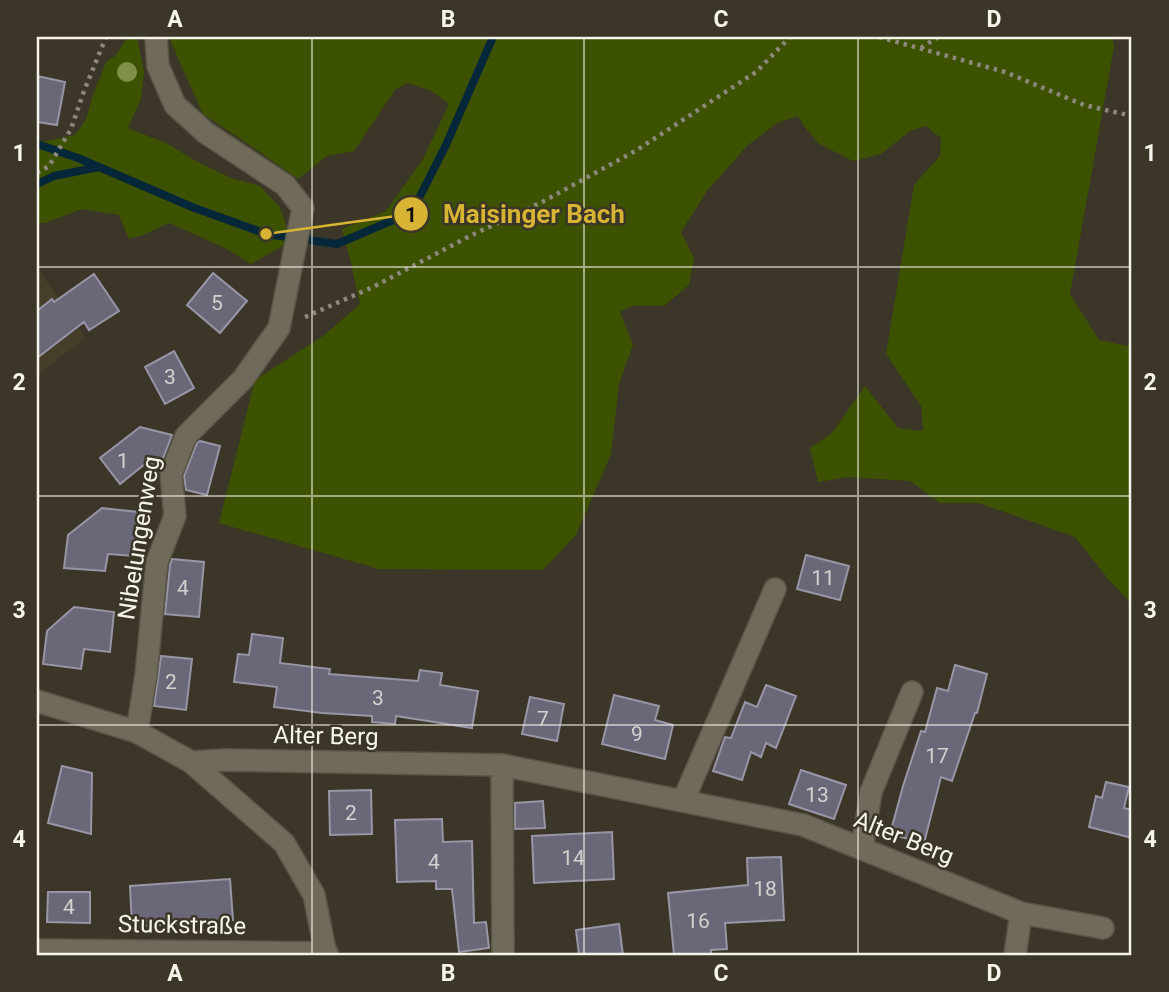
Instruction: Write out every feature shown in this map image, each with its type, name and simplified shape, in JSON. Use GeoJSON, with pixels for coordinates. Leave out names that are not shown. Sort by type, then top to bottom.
{"type":"FeatureCollection","features":[{"type":"Feature","properties":{"kind":"street","name":"Nibelungenweg"},"geometry":{"type":"LineString","coordinates":[[138,732],[157,562],[175,516],[171,474],[186,436],[243,379],[279,328],[303,208],[285,185],[205,132],[175,105],[158,66],[156,37]]}},
{"type":"Feature","properties":{"kind":"street"},"geometry":{"type":"LineString","coordinates":[[683,801],[775,589]]}},
{"type":"Feature","properties":{"kind":"street"},"geometry":{"type":"LineString","coordinates":[[862,849],[871,792],[912,692]]}},
{"type":"Feature","properties":{"kind":"street"},"geometry":{"type":"LineString","coordinates":[[37,701],[138,732],[191,762],[284,843],[314,895],[326,954]]}},
{"type":"Feature","properties":{"kind":"street","name":"Alter Berg"},"geometry":{"type":"LineString","coordinates":[[191,762],[502,765],[803,825],[1021,913],[1103,928]]}},
{"type":"Feature","properties":{"kind":"street"},"geometry":{"type":"LineString","coordinates":[[502,765],[503,955]]}},
{"type":"Feature","properties":{"kind":"street"},"geometry":{"type":"LineString","coordinates":[[1015,955],[1021,913]]}},
{"type":"Feature","properties":{"kind":"street","name":"Stuckstraße"},"geometry":{"type":"LineString","coordinates":[[37,950],[326,954]]}},
{"type":"Feature","properties":{"kind":"path"},"geometry":{"type":"LineString","coordinates":[[37,173],[49,166],[71,129],[106,37]]}},
{"type":"Feature","properties":{"kind":"path"},"geometry":{"type":"LineString","coordinates":[[279,328],[373,287],[544,201],[637,150],[756,72],[790,37]]}},
{"type":"Feature","properties":{"kind":"path"},"geometry":{"type":"LineString","coordinates":[[879,37],[1005,72],[1084,105],[1132,116]]}},
{"type":"Feature","properties":{"kind":"path"},"geometry":{"type":"LineString","coordinates":[[920,48],[938,37]]}},
{"type":"Feature","properties":{"kind":"shaded area"},"geometry":{"type":"Polygon","coordinates":[[[37,267],[85,338],[37,375],[37,267]]]}},
{"type":"Feature","properties":{"kind":"green space"},"geometry":{"type":"Polygon","coordinates":[[[137,37],[144,72],[141,99],[128,128],[168,144],[231,178],[260,186],[279,206],[286,224],[288,243],[251,264],[225,248],[169,223],[129,239],[119,215],[82,209],[45,223],[37,223],[37,143],[75,135],[86,119],[106,62],[115,56],[127,38],[137,37]]]}},
{"type":"Feature","properties":{"kind":"green space"},"geometry":{"type":"Polygon","coordinates":[[[173,37],[1112,37],[1114,47],[1070,294],[1099,340],[1132,347],[1132,604],[1075,537],[979,503],[940,503],[910,481],[849,477],[818,482],[810,448],[832,433],[865,386],[898,428],[923,431],[921,406],[886,354],[914,185],[940,156],[941,138],[926,126],[910,131],[881,154],[853,161],[819,144],[798,116],[777,123],[747,146],[707,191],[681,232],[694,258],[689,285],[664,306],[632,306],[620,312],[633,345],[619,384],[611,454],[576,535],[543,570],[379,569],[219,523],[255,380],[323,336],[360,304],[342,229],[386,211],[423,159],[449,104],[430,90],[407,83],[395,90],[354,151],[327,156],[298,179],[203,114],[170,40],[173,37]]]}},
{"type":"Feature","properties":{"kind":"building"},"geometry":{"type":"Polygon","coordinates":[[[37,76],[65,82],[57,125],[37,122],[37,76]]]}},
{"type":"Feature","properties":{"kind":"building"},"geometry":{"type":"Polygon","coordinates":[[[213,273],[247,301],[220,333],[187,305],[213,273]]]}},
{"type":"Feature","properties":{"kind":"building"},"geometry":{"type":"Polygon","coordinates":[[[94,274],[119,311],[89,330],[84,322],[37,358],[37,311],[94,274]]]}},
{"type":"Feature","properties":{"kind":"building"},"geometry":{"type":"Polygon","coordinates":[[[174,351],[194,388],[165,404],[145,367],[174,351]]]}},
{"type":"Feature","properties":{"kind":"building"},"geometry":{"type":"Polygon","coordinates":[[[140,427],[172,435],[160,466],[145,464],[120,484],[100,458],[140,427]]]}},
{"type":"Feature","properties":{"kind":"building"},"geometry":{"type":"Polygon","coordinates":[[[200,441],[220,446],[207,495],[186,490],[184,476],[200,441]]]}},
{"type":"Feature","properties":{"kind":"building"},"geometry":{"type":"Polygon","coordinates":[[[102,508],[138,512],[134,556],[108,554],[105,571],[64,568],[68,535],[102,508]]]}},
{"type":"Feature","properties":{"kind":"building"},"geometry":{"type":"Polygon","coordinates":[[[806,555],[849,566],[840,600],[797,589],[806,555]]]}},
{"type":"Feature","properties":{"kind":"building"},"geometry":{"type":"Polygon","coordinates":[[[172,559],[204,562],[199,617],[165,614],[172,559]]]}},
{"type":"Feature","properties":{"kind":"building"},"geometry":{"type":"Polygon","coordinates":[[[74,607],[114,612],[110,652],[84,649],[81,669],[43,664],[47,631],[74,607]]]}},
{"type":"Feature","properties":{"kind":"building"},"geometry":{"type":"Polygon","coordinates":[[[252,634],[283,638],[280,663],[330,669],[329,674],[418,681],[420,670],[442,673],[440,685],[478,691],[472,728],[396,716],[395,724],[372,722],[372,716],[274,707],[277,687],[234,682],[238,654],[249,655],[252,634]]]}},
{"type":"Feature","properties":{"kind":"building"},"geometry":{"type":"Polygon","coordinates":[[[161,656],[192,659],[186,710],[154,706],[161,656]]]}},
{"type":"Feature","properties":{"kind":"building"},"geometry":{"type":"Polygon","coordinates":[[[955,665],[987,674],[977,713],[952,781],[941,777],[924,843],[890,834],[903,786],[921,731],[925,732],[937,688],[948,691],[955,665]]]}},
{"type":"Feature","properties":{"kind":"building"},"geometry":{"type":"Polygon","coordinates":[[[766,685],[796,696],[776,748],[766,743],[761,757],[751,752],[742,780],[713,771],[725,737],[731,738],[745,702],[757,707],[766,685]]]}},
{"type":"Feature","properties":{"kind":"building"},"geometry":{"type":"Polygon","coordinates":[[[614,695],[659,706],[655,720],[673,725],[665,759],[602,744],[614,695]]]}},
{"type":"Feature","properties":{"kind":"building"},"geometry":{"type":"Polygon","coordinates":[[[530,697],[564,704],[557,741],[522,734],[530,697]]]}},
{"type":"Feature","properties":{"kind":"building"},"geometry":{"type":"Polygon","coordinates":[[[62,766],[92,773],[91,834],[48,823],[62,766]]]}},
{"type":"Feature","properties":{"kind":"building"},"geometry":{"type":"Polygon","coordinates":[[[801,770],[846,785],[834,819],[789,804],[801,770]]]}},
{"type":"Feature","properties":{"kind":"building"},"geometry":{"type":"Polygon","coordinates":[[[1106,782],[1129,787],[1124,808],[1132,810],[1132,838],[1089,827],[1096,796],[1102,798],[1106,782]]]}},
{"type":"Feature","properties":{"kind":"building"},"geometry":{"type":"Polygon","coordinates":[[[371,790],[372,834],[330,835],[329,791],[371,790]]]}},
{"type":"Feature","properties":{"kind":"building"},"geometry":{"type":"Polygon","coordinates":[[[543,801],[545,828],[515,829],[515,803],[543,801]]]}},
{"type":"Feature","properties":{"kind":"building"},"geometry":{"type":"Polygon","coordinates":[[[442,819],[443,842],[472,841],[474,923],[486,922],[489,948],[459,952],[452,889],[436,889],[436,881],[397,882],[395,820],[442,819]]]}},
{"type":"Feature","properties":{"kind":"building"},"geometry":{"type":"Polygon","coordinates":[[[612,832],[614,879],[534,883],[532,836],[612,832]]]}},
{"type":"Feature","properties":{"kind":"building"},"geometry":{"type":"Polygon","coordinates":[[[781,857],[784,920],[725,923],[727,949],[711,950],[711,955],[674,955],[668,893],[748,885],[747,858],[781,857]]]}},
{"type":"Feature","properties":{"kind":"building"},"geometry":{"type":"Polygon","coordinates":[[[230,879],[233,920],[132,927],[130,886],[230,879]]]}},
{"type":"Feature","properties":{"kind":"building"},"geometry":{"type":"Polygon","coordinates":[[[48,892],[90,892],[90,923],[47,922],[48,892]]]}},
{"type":"Feature","properties":{"kind":"building"},"geometry":{"type":"Polygon","coordinates":[[[619,924],[623,955],[579,955],[576,930],[619,924]]]}},
{"type":"Feature","properties":{"kind":"waterway"},"geometry":{"type":"LineString","coordinates":[[37,144],[266,234],[337,244],[412,212],[446,145],[493,37]]}},
{"type":"Feature","properties":{"kind":"waterway"},"geometry":{"type":"LineString","coordinates":[[37,184],[54,176],[99,167]]}},
{"type":"Feature","properties":{"kind":"place","name":"Maisinger Bach"},"geometry":{"type":"Point","coordinates":[266,234]}}]}
